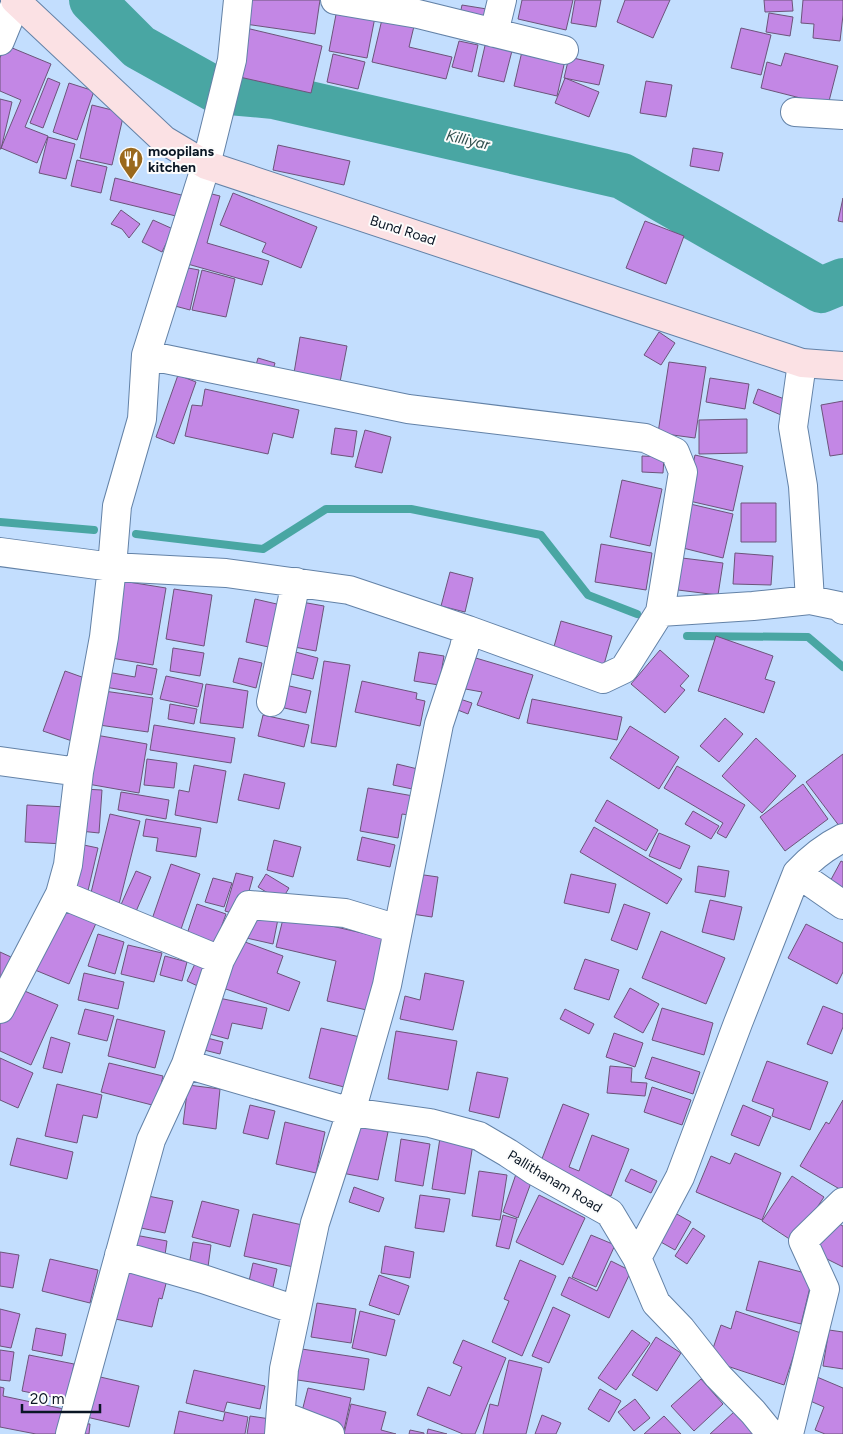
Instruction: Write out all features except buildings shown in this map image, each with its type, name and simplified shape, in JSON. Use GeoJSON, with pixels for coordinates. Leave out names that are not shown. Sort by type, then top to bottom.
{"type":"FeatureCollection","features":[{"type":"Feature","properties":{"kind":"street"},"geometry":{"type":"LineString","coordinates":[[0,1009],[60,894],[68,865],[79,772],[104,637],[117,506],[142,419],[146,355],[206,165],[232,60],[238,0]]}},
{"type":"Feature","properties":{"kind":"street"},"geometry":{"type":"LineString","coordinates":[[334,0],[418,14],[564,50]]}},
{"type":"Feature","properties":{"kind":"street"},"geometry":{"type":"LineString","coordinates":[[494,33],[502,0]]}},
{"type":"Feature","properties":{"kind":"street"},"geometry":{"type":"LineString","coordinates":[[0,41],[16,1]]}},
{"type":"Feature","properties":{"kind":"street","name":"Bund Road"},"geometry":{"type":"LineString","coordinates":[[16,1],[164,140],[206,165],[802,363],[843,366]]}},
{"type":"Feature","properties":{"kind":"street"},"geometry":{"type":"LineString","coordinates":[[796,112],[843,116]]}},
{"type":"Feature","properties":{"kind":"street"},"geometry":{"type":"LineString","coordinates":[[0,552],[112,567],[226,573],[349,590],[468,630],[602,679],[624,669],[660,612],[683,472],[675,452],[644,438],[408,409],[146,355]]}},
{"type":"Feature","properties":{"kind":"street"},"geometry":{"type":"LineString","coordinates":[[802,363],[793,427],[803,486],[810,600]]}},
{"type":"Feature","properties":{"kind":"street"},"geometry":{"type":"LineString","coordinates":[[271,702],[296,582]]}},
{"type":"Feature","properties":{"kind":"street"},"geometry":{"type":"LineString","coordinates":[[660,612],[754,606],[810,600],[839,606],[843,610]]}},
{"type":"Feature","properties":{"kind":"street"},"geometry":{"type":"LineString","coordinates":[[330,1434],[280,1425],[284,1369],[315,1223],[351,1112],[387,985],[440,724],[468,630]]}},
{"type":"Feature","properties":{"kind":"street"},"geometry":{"type":"LineString","coordinates":[[0,761],[79,772]]}},
{"type":"Feature","properties":{"kind":"street"},"geometry":{"type":"LineString","coordinates":[[637,1258],[680,1177],[738,1022],[798,873],[810,859],[829,845],[843,838]]}},
{"type":"Feature","properties":{"kind":"street"},"geometry":{"type":"LineString","coordinates":[[798,873],[843,905]]}},
{"type":"Feature","properties":{"kind":"street"},"geometry":{"type":"LineString","coordinates":[[60,894],[220,960]]}},
{"type":"Feature","properties":{"kind":"street"},"geometry":{"type":"LineString","coordinates":[[70,1434],[151,1140],[186,1064],[220,960],[249,905],[345,913],[398,929]]}},
{"type":"Feature","properties":{"kind":"street","name":"Pallithanam Road"},"geometry":{"type":"LineString","coordinates":[[186,1064],[351,1112],[430,1122],[479,1136],[508,1152],[535,1171],[610,1213],[637,1258],[656,1303],[681,1329],[718,1376],[771,1434]]}},
{"type":"Feature","properties":{"kind":"street"},"geometry":{"type":"LineString","coordinates":[[789,1434],[825,1289],[803,1241],[843,1202]]}},
{"type":"Feature","properties":{"kind":"street"},"geometry":{"type":"LineString","coordinates":[[119,1255],[204,1279],[296,1310]]}},
{"type":"Feature","properties":{"kind":"waterway","name":"Killiyar"},"geometry":{"type":"LineString","coordinates":[[92,0],[139,47],[218,91],[274,96],[622,176],[821,290],[843,281]]}},
{"type":"Feature","properties":{"kind":"waterway"},"geometry":{"type":"LineString","coordinates":[[136,534],[263,549],[326,509],[411,509],[541,535],[588,595],[637,614]]}},
{"type":"Feature","properties":{"kind":"waterway"},"geometry":{"type":"LineString","coordinates":[[0,522],[94,530]]}},
{"type":"Feature","properties":{"kind":"waterway"},"geometry":{"type":"LineString","coordinates":[[687,636],[808,637],[843,667]]}},
{"type":"Feature","properties":{"kind":"place","name":"moopilans kitchen"},"geometry":{"type":"Point","coordinates":[131,180]}}]}
